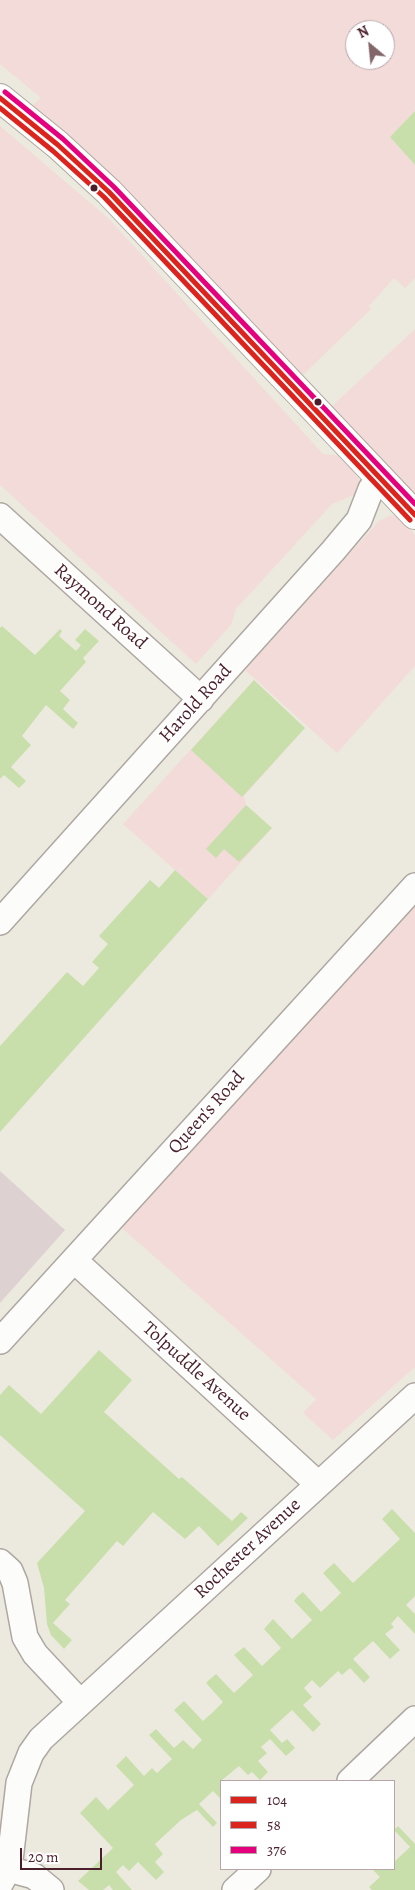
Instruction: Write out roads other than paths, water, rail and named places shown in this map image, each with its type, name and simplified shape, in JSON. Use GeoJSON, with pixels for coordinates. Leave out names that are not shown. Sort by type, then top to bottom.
{"type":"FeatureCollection","features":[{"type":"Feature","properties":{"kind":"main road"},"geometry":{"type":"LineString","coordinates":[[0,98],[58,145],[109,192],[415,515]]}},
{"type":"Feature","properties":{"kind":"street","name":"Harold Road"},"geometry":{"type":"LineString","coordinates":[[2,917],[359,520],[371,489],[380,478]]}},
{"type":"Feature","properties":{"kind":"street","name":"Raymond Road"},"geometry":{"type":"LineString","coordinates":[[0,516],[200,699]]}},
{"type":"Feature","properties":{"kind":"street","name":"Queen's Road"},"geometry":{"type":"LineString","coordinates":[[0,1342],[415,886]]}},
{"type":"Feature","properties":{"kind":"street","name":"Tolpuddle Avenue"},"geometry":{"type":"LineString","coordinates":[[74,1260],[318,1484]]}},
{"type":"Feature","properties":{"kind":"street","name":"Rochester Avenue"},"geometry":{"type":"LineString","coordinates":[[80,1702],[415,1396]]}},
{"type":"Feature","properties":{"kind":"street"},"geometry":{"type":"LineString","coordinates":[[0,1562],[10,1571],[15,1583],[25,1637],[34,1654],[80,1702],[41,1739],[31,1753],[24,1768],[19,1783],[4,1877],[34,1876],[51,1890]]}},
{"type":"Feature","properties":{"kind":"street"},"geometry":{"type":"LineString","coordinates":[[351,1780],[415,1719]]}},
{"type":"Feature","properties":{"kind":"street"},"geometry":{"type":"LineString","coordinates":[[235,1890],[257,1870]]}}]}
